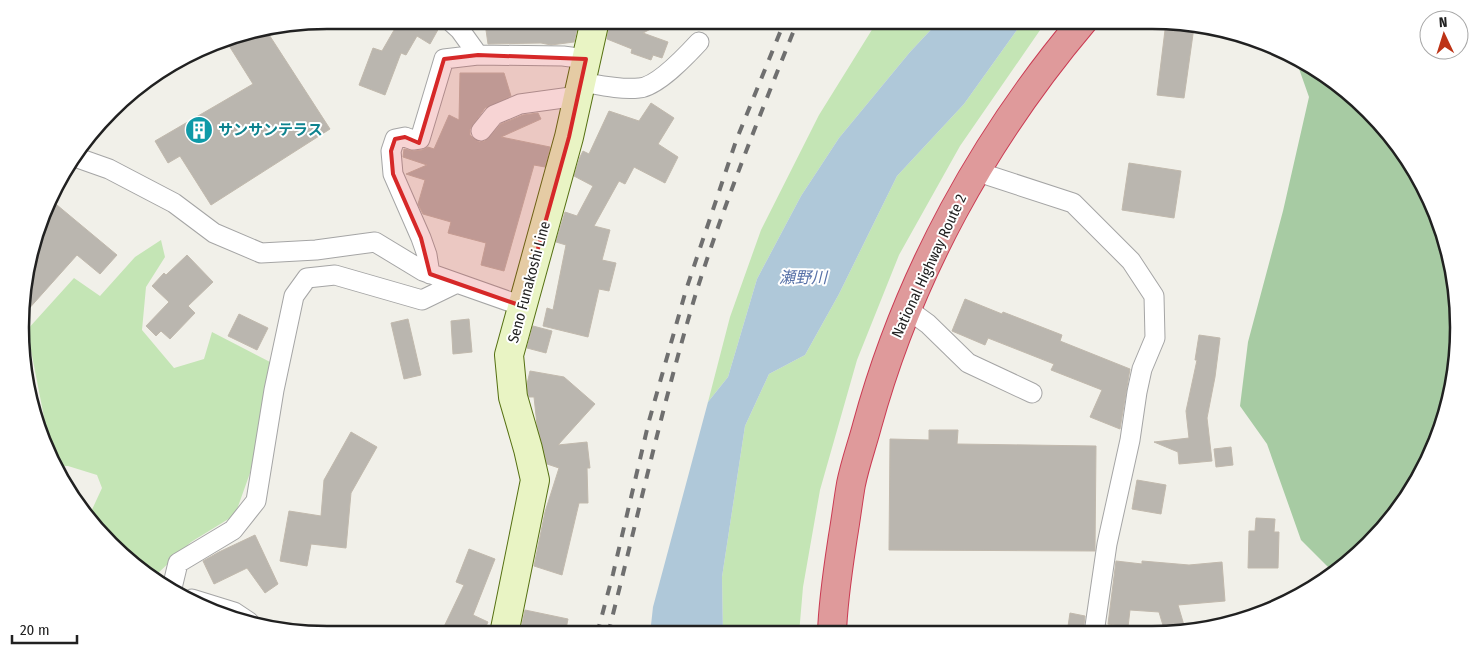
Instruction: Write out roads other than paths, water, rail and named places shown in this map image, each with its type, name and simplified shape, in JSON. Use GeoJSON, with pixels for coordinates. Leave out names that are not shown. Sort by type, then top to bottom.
{"type":"FeatureCollection","features":[{"type":"Feature","properties":{"kind":"highway","name":"National Highway Route 2"},"geometry":{"type":"LineString","coordinates":[[832,626],[833,599],[851,482],[878,385],[906,308],[975,170],[1012,114],[1077,29]]}},
{"type":"Feature","properties":{"kind":"main road","name":"Seno Funakoshi Line"},"geometry":{"type":"LineString","coordinates":[[506,626],[535,480],[513,397],[509,355],[569,137],[593,29]]}},
{"type":"Feature","properties":{"kind":"street"},"geometry":{"type":"LineString","coordinates":[[459,29],[478,55]]}},
{"type":"Feature","properties":{"kind":"street"},"geometry":{"type":"LineString","coordinates":[[480,131],[494,115],[581,79],[614,87],[640,88],[662,77],[683,60],[699,42]]}},
{"type":"Feature","properties":{"kind":"street"},"geometry":{"type":"LineString","coordinates":[[430,274],[422,238],[393,174],[391,151],[395,139],[405,136],[413,140],[420,139],[444,59],[478,55],[563,56],[581,79]]}},
{"type":"Feature","properties":{"kind":"street"},"geometry":{"type":"LineString","coordinates":[[81,159],[118,174],[174,203],[214,233],[261,252],[316,250],[375,242],[423,272],[522,306]]}},
{"type":"Feature","properties":{"kind":"street"},"geometry":{"type":"LineString","coordinates":[[975,170],[1073,203],[1131,261],[1154,296],[1155,338],[1142,369],[1137,392],[1130,440],[1107,544],[1095,626]]}},
{"type":"Feature","properties":{"kind":"street"},"geometry":{"type":"LineString","coordinates":[[173,583],[178,563],[233,530],[256,501],[274,390],[294,296],[307,278],[335,276],[422,300],[457,283]]}},
{"type":"Feature","properties":{"kind":"street"},"geometry":{"type":"LineString","coordinates":[[906,308],[928,324],[968,363],[1032,394]]}},
{"type":"Feature","properties":{"kind":"water","name":"瀬野川"},"geometry":{"type":"Polygon","coordinates":[[[932,29],[1018,29],[964,104],[897,176],[839,294],[805,355],[769,374],[745,426],[722,577],[723,626],[651,626],[653,607],[708,402],[728,377],[757,279],[801,196],[839,138],[910,52],[932,29]]]}},
{"type":"Feature","properties":{"kind":"railway"},"geometry":{"type":"LineString","coordinates":[[599,626],[649,421],[686,290],[736,141],[781,29]]}},
{"type":"Feature","properties":{"kind":"railway"},"geometry":{"type":"LineString","coordinates":[[610,626],[661,420],[696,293],[732,190],[794,29]]}},
{"type":"Feature","properties":{"kind":"place","name":"サンサンテラス"},"geometry":{"type":"Point","coordinates":[199,130]}}]}
